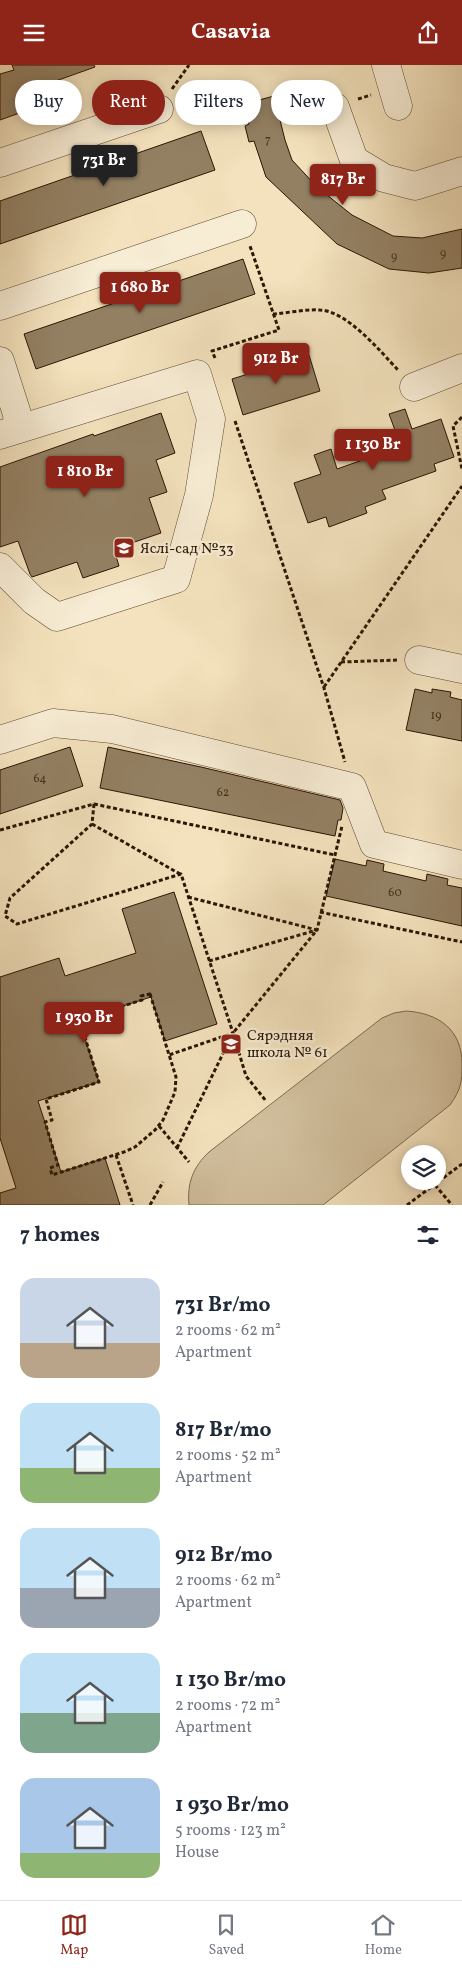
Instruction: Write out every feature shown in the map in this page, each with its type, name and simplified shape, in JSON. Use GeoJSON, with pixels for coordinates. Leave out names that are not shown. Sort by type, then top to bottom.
{"type":"FeatureCollection","features":[{"type":"Feature","properties":{"kind":"lane"},"geometry":{"type":"LineString","coordinates":[[0,163],[112,125]]}},
{"type":"Feature","properties":{"kind":"lane"},"geometry":{"type":"LineString","coordinates":[[341,125],[354,160],[384,178],[414,186],[462,171]]}},
{"type":"Feature","properties":{"kind":"lane"},"geometry":{"type":"LineString","coordinates":[[0,306],[242,224]]}},
{"type":"Feature","properties":{"kind":"lane"},"geometry":{"type":"LineString","coordinates":[[0,361],[17,415],[9,432]]}},
{"type":"Feature","properties":{"kind":"lane"},"geometry":{"type":"LineString","coordinates":[[414,387],[462,368]]}},
{"type":"Feature","properties":{"kind":"lane"},"geometry":{"type":"LineString","coordinates":[[0,567],[34,601],[57,617],[176,579],[199,495],[211,419],[197,374],[9,432]]}},
{"type":"Feature","properties":{"kind":"lane"},"geometry":{"type":"LineString","coordinates":[[419,660],[462,669]]}},
{"type":"Feature","properties":{"kind":"lane"},"geometry":{"type":"LineString","coordinates":[[0,740],[53,723],[112,729],[352,787],[374,844],[462,865]]}},
{"type":"Feature","properties":{"kind":"path"},"geometry":{"type":"LineString","coordinates":[[165,100],[189,65]]}},
{"type":"Feature","properties":{"kind":"path"},"geometry":{"type":"LineString","coordinates":[[343,104],[392,86]]}},
{"type":"Feature","properties":{"kind":"path"},"geometry":{"type":"LineString","coordinates":[[216,360],[212,351],[279,330],[242,224]]}},
{"type":"Feature","properties":{"kind":"path"},"geometry":{"type":"LineString","coordinates":[[273,314],[321,310],[338,316],[371,341],[414,387]]}},
{"type":"Feature","properties":{"kind":"path"},"geometry":{"type":"LineString","coordinates":[[234,417],[324,688],[352,787]]}},
{"type":"Feature","properties":{"kind":"path"},"geometry":{"type":"LineString","coordinates":[[462,417],[453,426],[462,469]]}},
{"type":"Feature","properties":{"kind":"path"},"geometry":{"type":"LineString","coordinates":[[324,688],[462,486]]}},
{"type":"Feature","properties":{"kind":"path"},"geometry":{"type":"LineString","coordinates":[[341,662],[419,660]]}},
{"type":"Feature","properties":{"kind":"path"},"geometry":{"type":"LineString","coordinates":[[94,804],[92,823],[10,898],[6,916],[17,924],[181,874]]}},
{"type":"Feature","properties":{"kind":"path"},"geometry":{"type":"LineString","coordinates":[[0,830],[94,804],[335,855]]}},
{"type":"Feature","properties":{"kind":"path"},"geometry":{"type":"LineString","coordinates":[[92,823],[181,874],[246,1076],[266,1101]]}},
{"type":"Feature","properties":{"kind":"path"},"geometry":{"type":"LineString","coordinates":[[177,1147],[233,1033],[317,930],[342,826]]}},
{"type":"Feature","properties":{"kind":"path"},"geometry":{"type":"LineString","coordinates":[[188,897],[317,930]]}},
{"type":"Feature","properties":{"kind":"path"},"geometry":{"type":"LineString","coordinates":[[320,912],[462,942]]}},
{"type":"Feature","properties":{"kind":"path"},"geometry":{"type":"LineString","coordinates":[[209,961],[317,930]]}},
{"type":"Feature","properties":{"kind":"path"},"geometry":{"type":"LineString","coordinates":[[150,993],[169,1055],[176,1077],[175,1092],[170,1107],[158,1126],[146,1139],[135,1147],[116,1155],[52,1175],[50,1168],[58,1165],[44,1122],[52,1119],[46,1099],[99,1082],[82,1028],[106,1020],[104,1012],[142,1000],[141,996],[150,993]]}},
{"type":"Feature","properties":{"kind":"path"},"geometry":{"type":"LineString","coordinates":[[169,1055],[233,1033]]}},
{"type":"Feature","properties":{"kind":"path"},"geometry":{"type":"LineString","coordinates":[[158,1126],[189,1162]]}},
{"type":"Feature","properties":{"kind":"path"},"geometry":{"type":"LineString","coordinates":[[116,1155],[133,1205]]}},
{"type":"Feature","properties":{"kind":"path"},"geometry":{"type":"LineString","coordinates":[[446,1176],[462,1164]]}},
{"type":"Feature","properties":{"kind":"path"},"geometry":{"type":"LineString","coordinates":[[150,1205],[163,1182]]}},
{"type":"Feature","properties":{"kind":"path"},"geometry":{"type":"LineString","coordinates":[[407,1205],[428,1190]]}},
{"type":"Feature","properties":{"kind":"path"},"geometry":{"type":"LineString","coordinates":[[439,1190],[452,1205]]}},
{"type":"Feature","properties":{"kind":"shaded area"},"geometry":{"type":"Polygon","coordinates":[[[406,1011],[429,1015],[438,1020],[446,1025],[458,1042],[462,1064],[461,1081],[457,1095],[450,1105],[323,1205],[189,1205],[189,1190],[192,1176],[209,1152],[382,1018],[406,1011]]]}},
{"type":"Feature","properties":{"kind":"building"},"geometry":{"type":"Polygon","coordinates":[[[12,65],[94,65],[95,67],[58,80],[15,80],[15,115],[0,120],[0,74],[14,70],[12,65]]]}},
{"type":"Feature","properties":{"kind":"building"},"geometry":{"type":"Polygon","coordinates":[[[271,97],[271,125],[281,125],[292,160],[317,187],[352,215],[393,236],[422,238],[462,229],[462,268],[429,273],[389,269],[337,244],[266,177],[254,141],[249,142],[245,126],[261,125],[261,99],[271,97]]]}},
{"type":"Feature","properties":{"kind":"building"},"geometry":{"type":"Polygon","coordinates":[[[201,131],[215,170],[0,244],[0,201],[201,131]]]}},
{"type":"Feature","properties":{"kind":"building"},"geometry":{"type":"Polygon","coordinates":[[[243,259],[255,294],[36,369],[24,334],[243,259]]]}},
{"type":"Feature","properties":{"kind":"building"},"geometry":{"type":"Polygon","coordinates":[[[309,355],[320,391],[243,415],[232,379],[309,355]]]}},
{"type":"Feature","properties":{"kind":"building"},"geometry":{"type":"Polygon","coordinates":[[[405,409],[412,429],[441,419],[454,457],[434,464],[436,471],[382,490],[386,499],[365,507],[367,513],[329,527],[326,517],[308,523],[294,483],[321,474],[314,455],[331,449],[337,469],[371,457],[366,443],[396,433],[389,414],[405,409]]]}},
{"type":"Feature","properties":{"kind":"building","name":"Яслі-сад №33"},"geometry":{"type":"Polygon","coordinates":[[[161,413],[175,453],[156,460],[167,492],[149,498],[161,533],[114,549],[119,566],[83,578],[77,562],[32,577],[18,541],[0,547],[0,467],[93,434],[94,436],[161,413]]]}},
{"type":"Feature","properties":{"kind":"building"},"geometry":{"type":"Polygon","coordinates":[[[415,689],[432,693],[432,689],[451,692],[450,697],[462,700],[462,741],[406,730],[415,689]]]}},
{"type":"Feature","properties":{"kind":"building"},"geometry":{"type":"Polygon","coordinates":[[[70,747],[83,786],[0,814],[0,770],[70,747]]]}},
{"type":"Feature","properties":{"kind":"building"},"geometry":{"type":"Polygon","coordinates":[[[108,747],[340,800],[343,808],[341,820],[338,820],[335,836],[100,788],[108,747]]]}},
{"type":"Feature","properties":{"kind":"building"},"geometry":{"type":"Polygon","coordinates":[[[335,859],[366,866],[367,860],[384,864],[383,871],[426,881],[427,874],[448,879],[447,885],[462,888],[462,926],[326,896],[335,859]]]}},
{"type":"Feature","properties":{"kind":"building"},"geometry":{"type":"Polygon","coordinates":[[[174,892],[217,1024],[165,1041],[151,997],[79,1020],[99,1082],[38,1101],[61,1172],[105,1158],[120,1205],[0,1205],[0,1193],[16,1188],[0,1138],[0,977],[59,958],[65,976],[136,953],[122,909],[174,892]]]}},
{"type":"Feature","properties":{"kind":"place","name":"Яслі-сад №33"},"geometry":{"type":"Point","coordinates":[124,548]}},
{"type":"Feature","properties":{"kind":"place","name":"Сярэдняя школа № 61"},"geometry":{"type":"Point","coordinates":[231,1044]}}]}
